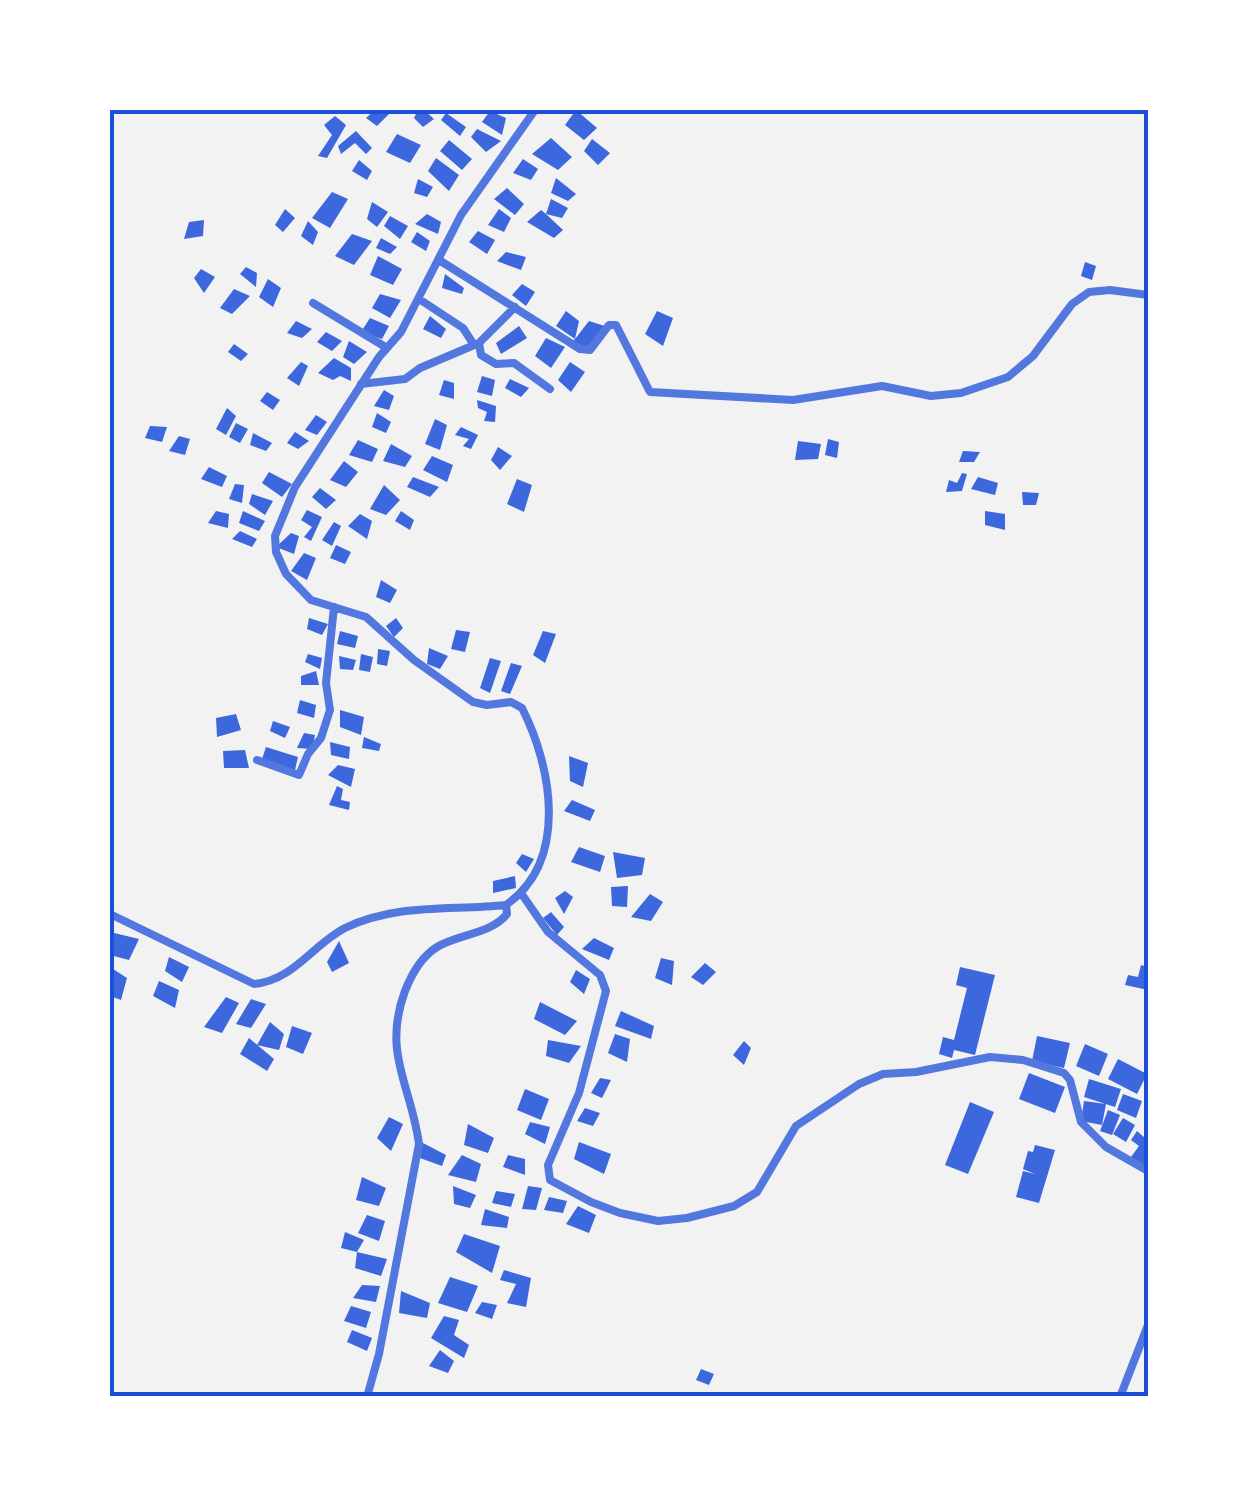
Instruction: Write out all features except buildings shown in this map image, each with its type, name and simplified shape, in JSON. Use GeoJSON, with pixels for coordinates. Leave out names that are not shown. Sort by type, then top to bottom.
{"type":"FeatureCollection","features":[{"type":"Feature","properties":{"kind":"street"},"geometry":{"type":"LineString","coordinates":[[110,914],[254,984],[282,976],[331,937],[374,918],[411,908],[506,905],[521,893],[534,871],[551,812],[533,734],[522,708],[511,702],[480,704],[465,698],[414,660],[372,620],[302,594],[286,574],[276,552],[275,536],[295,487],[419,300],[461,215],[535,110]]}},
{"type":"Feature","properties":{"kind":"street"},"geometry":{"type":"LineString","coordinates":[[439,260],[586,351],[592,349],[610,325],[618,326],[650,392],[793,400],[882,386],[943,396],[991,386],[1008,378],[1033,356],[1080,297],[1098,290],[1148,295]]}},
{"type":"Feature","properties":{"kind":"street"},"geometry":{"type":"LineString","coordinates":[[419,300],[465,330],[489,362],[514,363],[550,389]]}},
{"type":"Feature","properties":{"kind":"street"},"geometry":{"type":"LineString","coordinates":[[313,304],[387,348]]}},
{"type":"Feature","properties":{"kind":"street"},"geometry":{"type":"LineString","coordinates":[[361,384],[405,379],[420,368],[476,344],[515,307]]}},
{"type":"Feature","properties":{"kind":"street"},"geometry":{"type":"LineString","coordinates":[[257,760],[300,774],[308,754],[321,738],[330,710],[326,683],[334,607]]}},
{"type":"Feature","properties":{"kind":"street"},"geometry":{"type":"LineString","coordinates":[[521,893],[548,932],[600,976],[606,991],[579,1092],[548,1164],[550,1180],[565,1190],[620,1213],[658,1221],[734,1206],[757,1192],[796,1126],[859,1084],[883,1074],[916,1072],[990,1056],[1023,1060],[1064,1073],[1070,1080],[1081,1122],[1106,1148],[1148,1171]]}},
{"type":"Feature","properties":{"kind":"street"},"geometry":{"type":"LineString","coordinates":[[367,1397],[419,1144],[395,1042],[399,1007],[424,956],[441,944],[499,922],[507,914],[506,905]]}},
{"type":"Feature","properties":{"kind":"street"},"geometry":{"type":"LineString","coordinates":[[1120,1397],[1148,1325]]}}]}
